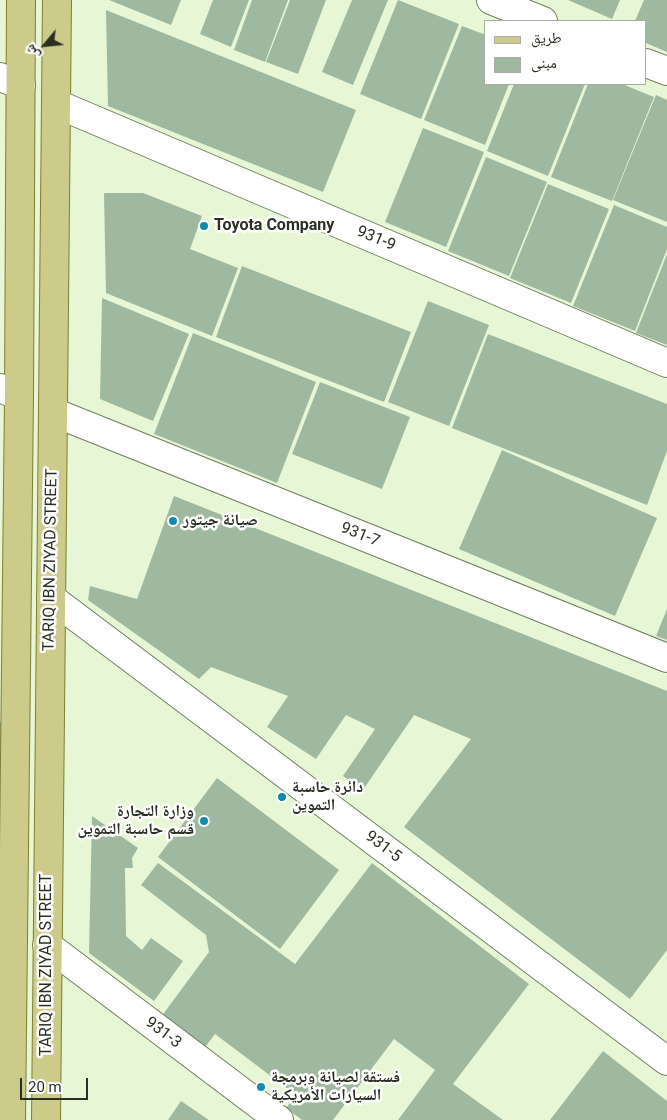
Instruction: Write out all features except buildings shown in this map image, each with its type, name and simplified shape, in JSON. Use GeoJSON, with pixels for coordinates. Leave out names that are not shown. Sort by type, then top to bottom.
{"type":"FeatureCollection","features":[{"type":"Feature","properties":{"kind":"main road","name":"TARIQ IBN ZIYAD STREET"},"geometry":{"type":"LineString","coordinates":[[11,1120],[6,916],[10,81],[21,0]]}},
{"type":"Feature","properties":{"kind":"main road","name":"TARIQ IBN ZIYAD STREET"},"geometry":{"type":"LineString","coordinates":[[46,1120],[58,0]]}},
{"type":"Feature","properties":{"kind":"street"},"geometry":{"type":"LineString","coordinates":[[491,0],[541,20]]}},
{"type":"Feature","properties":{"kind":"street"},"geometry":{"type":"LineString","coordinates":[[647,63],[667,71]]}},
{"type":"Feature","properties":{"kind":"street","name":"931-9"},"geometry":{"type":"LineString","coordinates":[[56,104],[667,363]]}},
{"type":"Feature","properties":{"kind":"street","name":"931-7"},"geometry":{"type":"LineString","coordinates":[[53,412],[667,658]]}},
{"type":"Feature","properties":{"kind":"street","name":"931-5"},"geometry":{"type":"LineString","coordinates":[[51,598],[667,1061]]}},
{"type":"Feature","properties":{"kind":"street","name":"931-3"},"geometry":{"type":"LineString","coordinates":[[47,946],[279,1120]]}},
{"type":"Feature","properties":{"kind":"place","name":"Toyota Company"},"geometry":{"type":"Point","coordinates":[204,226]}},
{"type":"Feature","properties":{"kind":"place","name":"صيانة جيتور"},"geometry":{"type":"Point","coordinates":[173,521]}},
{"type":"Feature","properties":{"kind":"place","name":"دائرة حاسبة التموين"},"geometry":{"type":"Point","coordinates":[282,797]}},
{"type":"Feature","properties":{"kind":"place","name":"وزارة التجارة قسم حاسبة التموين"},"geometry":{"type":"Point","coordinates":[204,821]}},
{"type":"Feature","properties":{"kind":"place","name":"فستقة لصيانة وبرمجة السيارات الأمريكية"},"geometry":{"type":"Point","coordinates":[261,1087]}}]}
